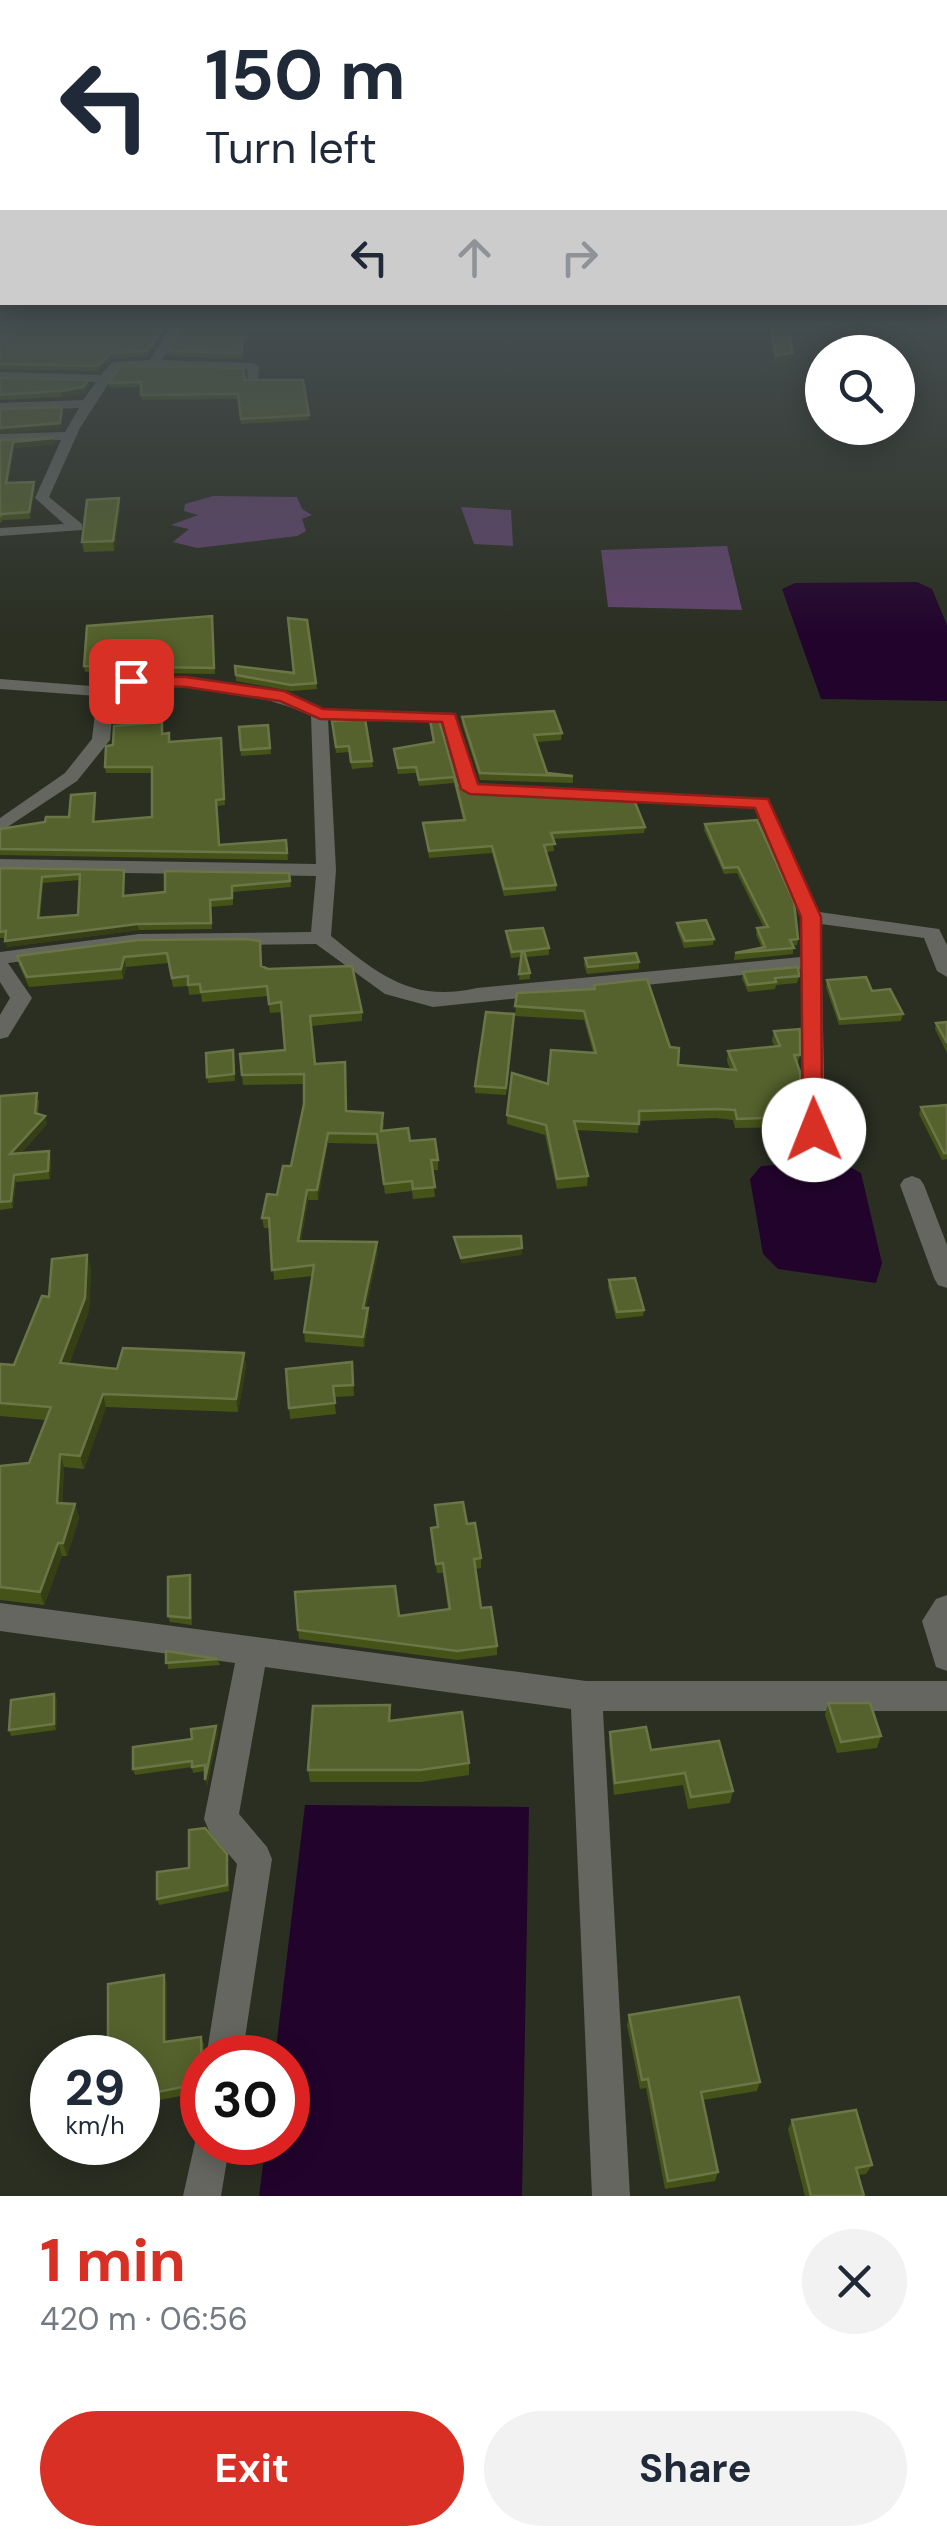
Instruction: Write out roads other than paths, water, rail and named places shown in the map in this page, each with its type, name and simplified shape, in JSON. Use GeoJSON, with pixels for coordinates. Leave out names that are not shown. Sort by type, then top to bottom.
{"type":"FeatureCollection","features":[{"type":"Feature","properties":{"kind":"street"},"geometry":{"type":"LineString","coordinates":[[0,532],[77,527],[42,498],[69,429]]}},
{"type":"Feature","properties":{"kind":"street"},"geometry":{"type":"LineString","coordinates":[[0,438],[66,436]]}},
{"type":"Feature","properties":{"kind":"street"},"geometry":{"type":"LineString","coordinates":[[0,684],[106,692],[131,681],[186,682],[284,696],[320,714],[449,718],[470,789],[762,803],[811,917],[814,1130]]}},
{"type":"Feature","properties":{"kind":"street"},"geometry":{"type":"LineString","coordinates":[[0,826],[71,777],[101,740],[106,692]]}},
{"type":"Feature","properties":{"kind":"street"},"geometry":{"type":"LineString","coordinates":[[320,714],[326,870],[321,938]]}},
{"type":"Feature","properties":{"kind":"street"},"geometry":{"type":"LineString","coordinates":[[0,865],[326,870]]}},
{"type":"Feature","properties":{"kind":"street"},"geometry":{"type":"LineString","coordinates":[[811,917],[932,934],[947,971]]}},
{"type":"Feature","properties":{"kind":"street"},"geometry":{"type":"LineString","coordinates":[[0,958],[139,940],[321,938],[379,986],[451,1004],[477,995],[812,962]]}},
{"type":"Feature","properties":{"kind":"street"},"geometry":{"type":"LineString","coordinates":[[0,966],[21,998],[0,1032]]}},
{"type":"Feature","properties":{"kind":"street"},"geometry":{"type":"LineString","coordinates":[[912,1185],[947,1278]]}},
{"type":"Feature","properties":{"kind":"street"},"geometry":{"type":"LineString","coordinates":[[947,1609],[937,1621],[947,1657]]}},
{"type":"Feature","properties":{"kind":"street"},"geometry":{"type":"LineString","coordinates":[[0,1617],[586,1696],[947,1696]]}},
{"type":"Feature","properties":{"kind":"street"},"geometry":{"type":"LineString","coordinates":[[228,2035],[255,1859],[221,1819],[252,1652]]}},
{"type":"Feature","properties":{"kind":"street"},"geometry":{"type":"LineString","coordinates":[[586,1696],[611,2196]]}},
{"type":"Feature","properties":{"kind":"street"},"geometry":{"type":"LineString","coordinates":[[202,2196],[207,2165]]}}]}
